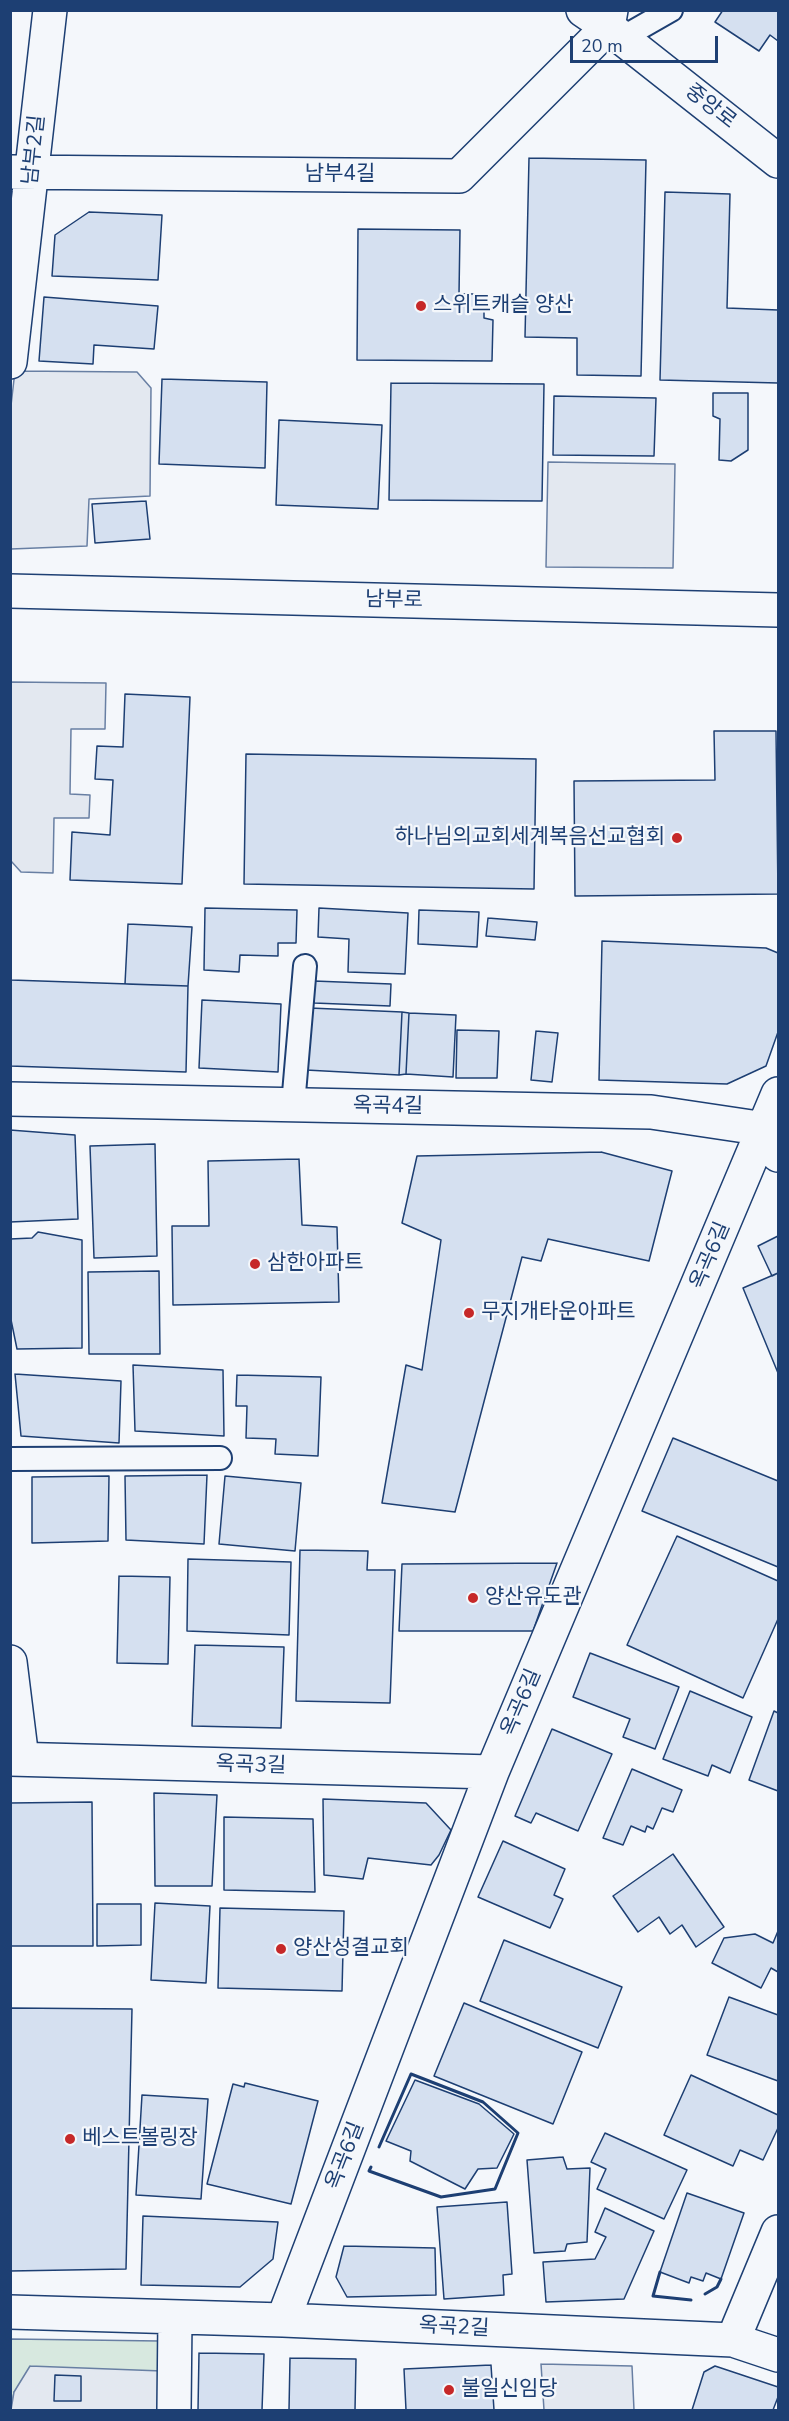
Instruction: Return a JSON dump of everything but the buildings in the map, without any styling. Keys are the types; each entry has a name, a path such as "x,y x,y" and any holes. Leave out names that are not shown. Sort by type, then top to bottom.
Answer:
{"street":[{"name":"남부2길","path":"10,362 21,172 50,10"},
{"name":"남부4길","path":"21,172 459,176 606,22"},
{"name":"중앙로","path":"606,22 778,161"},
{"name":"남부로","path":"10,591 778,610"},
{"name":"옥곡6길","path":"283,2320 492,1772 772,1142 778,1094"},
{"name":"옥곡4길","path":"10,1099 651,1112 772,1142"},
{"path":"10,1662 16,1759"},
{"name":"옥곡3길","path":"16,1759 492,1772"},
{"path":"733,2340 778,2232"},
{"name":"옥곡2길","path":"10,2312 283,2320 733,2340 778,2355"},
{"path":"174,2410 175,2318"}],"lane":[{"path":"606,22 671,10"},
{"path":"293,1105 304,966"},
{"path":"10,1459 220,1458"}],"shaded area":[{"path":"15,371 137,372 151,388 150,496 89,499 87,546 11,549 10,414"},
{"path":"548,462 675,464 673,568 546,567"},
{"path":"11,682 106,683 105,729 71,729 70,794 90,795 89,818 54,818 53,873 21,872 11,861"},
{"path":"11,2339 160,2341 162,2371 14,2392 11,2410"},
{"path":"541,2364 632,2366 634,2410 544,2410"},
{"path":"30,2366 162,2371 163,2410 11,2410 14,2392"}],"wall":[{"path":"371,2167 369,2171 441,2197 495,2189 518,2133 483,2102 411,2074 379,2147"},
{"path":"660,2272 653,2296 691,2300"},
{"path":"705,2294 717,2287 721,2279"}],"place":[{"name":"스위트캐슬 양산","path":"421,306"},
{"name":"하나님의교회세계복음선교협회","path":"677,838"},
{"name":"삼한아파트","path":"255,1264"},
{"name":"무지개타운아파트","path":"469,1313"},
{"name":"양산유도관","path":"473,1598"},
{"name":"양산성결교회","path":"281,1949"},
{"name":"베스트볼링장","path":"70,2139"},
{"name":"불일신임당","path":"449,2390"}]}
